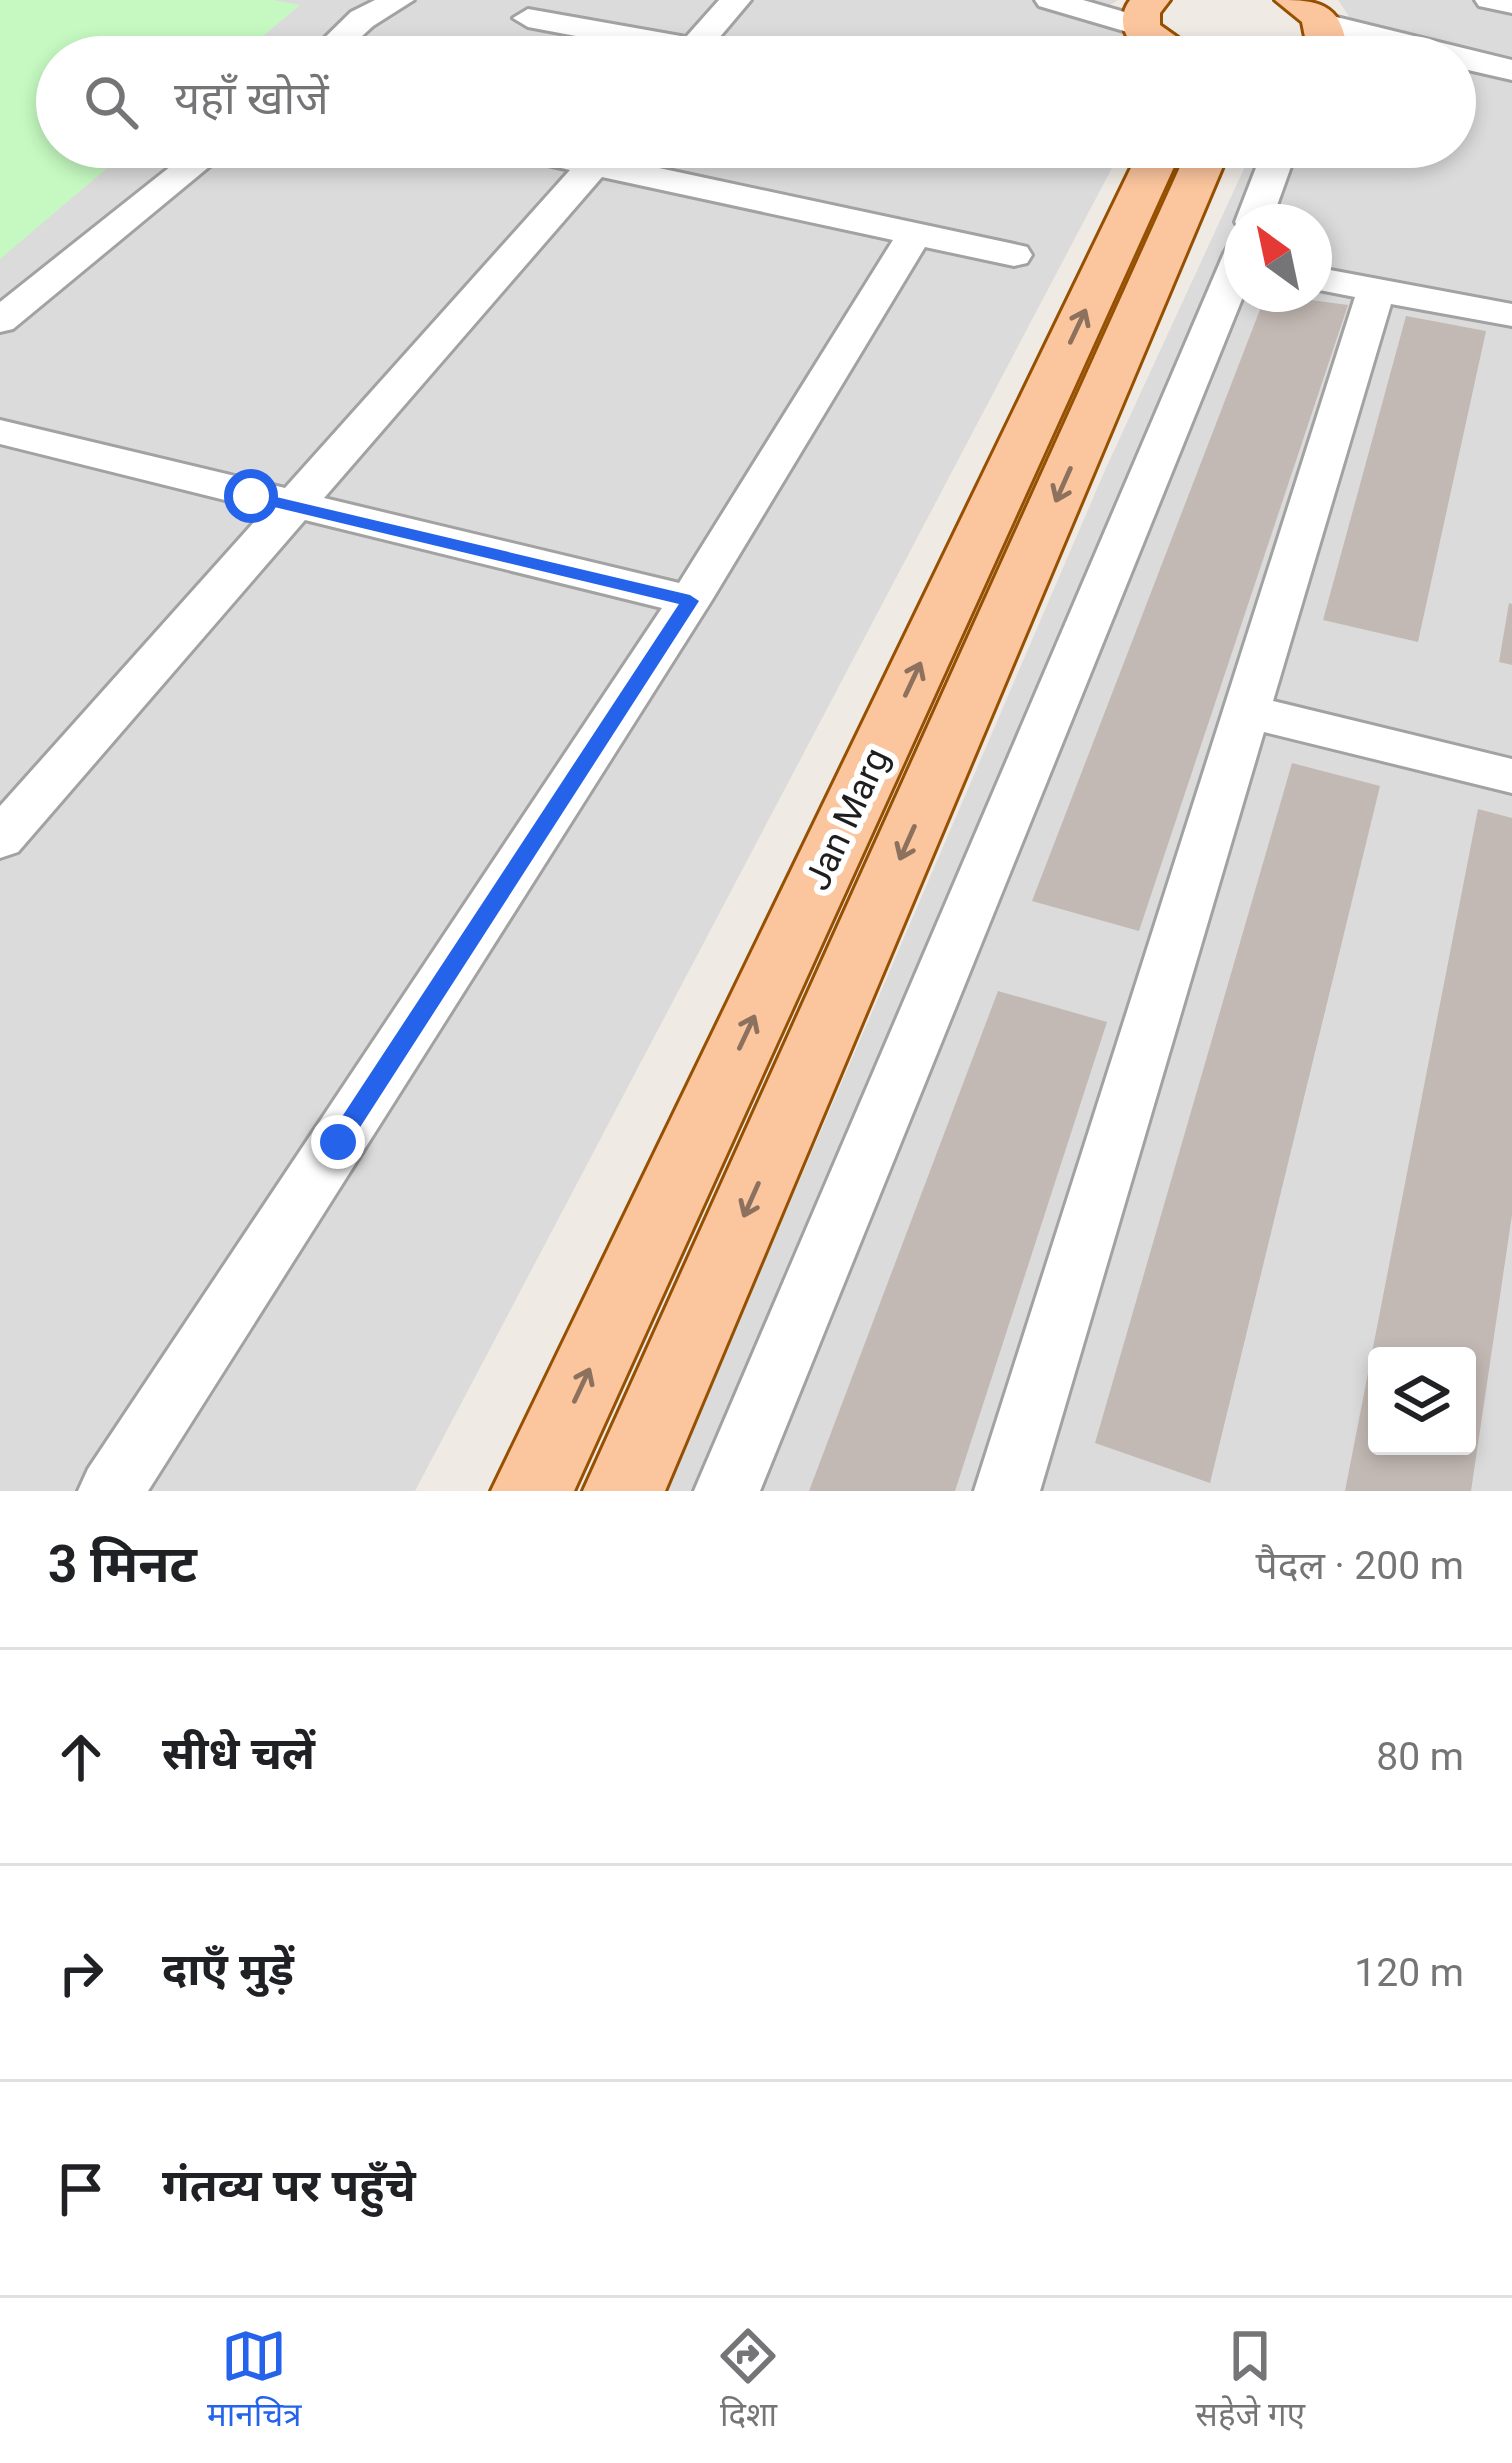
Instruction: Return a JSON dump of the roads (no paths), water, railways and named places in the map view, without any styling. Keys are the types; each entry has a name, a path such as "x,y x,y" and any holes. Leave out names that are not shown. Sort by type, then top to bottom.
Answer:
{"main road":[{"name":"Jan Marg","path":"532,1491 1152,168"},
{"name":"Jan Marg","path":"625,1491 1201,168"}],"street":[{"path":"704,36 736,0"},
{"path":"1050,0 1146,14"},
{"path":"1490,0 1512,4"},
{"path":"344,36 378,5"},
{"path":"528,18 614,36"},
{"path":"0,321 190,168"},
{"path":"0,839 591,168"},
{"path":"653,168 1014,255"},
{"path":"1260,204 1274,168"},
{"path":"111,1491 690,601 914,234"},
{"path":"1332,281 1512,315"},
{"path":"1007,1491 1376,290"},
{"path":"728,1491 1224,296"},
{"path":"0,432 690,601"},
{"path":"1247,711 1512,776"}]}
